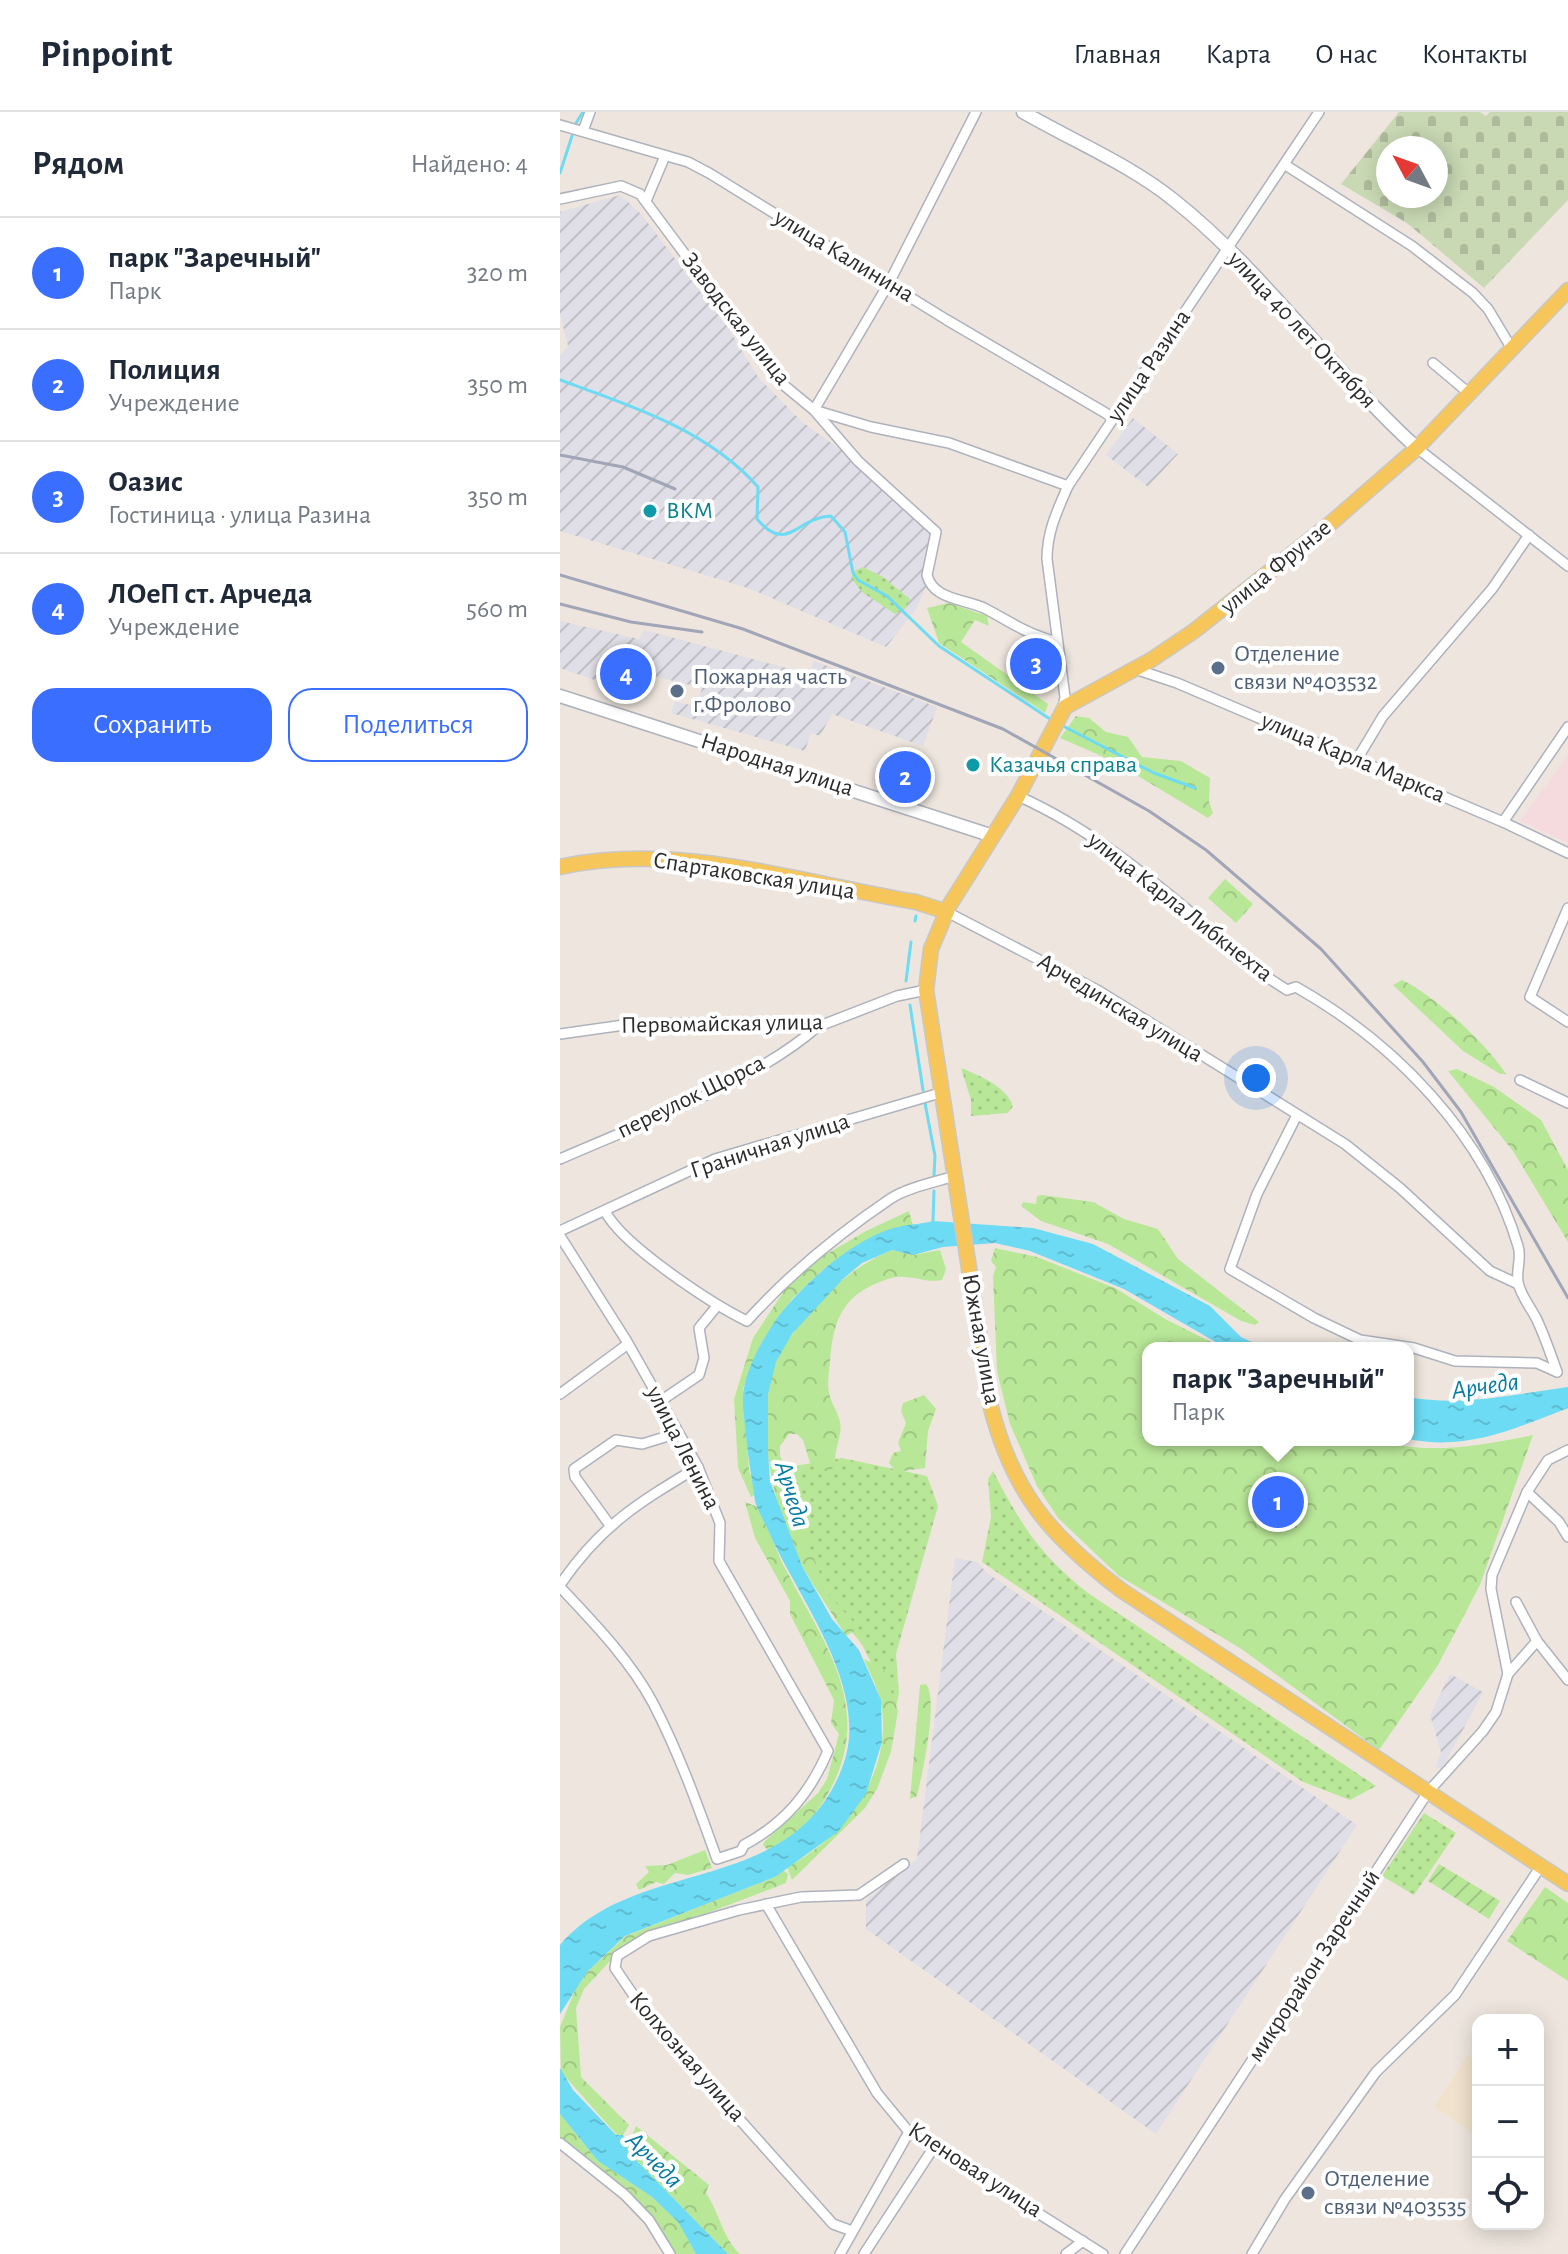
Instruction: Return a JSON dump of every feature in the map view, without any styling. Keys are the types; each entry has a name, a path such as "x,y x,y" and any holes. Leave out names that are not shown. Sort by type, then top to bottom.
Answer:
{"main road":[{"name":"улица Фрунзе","path":"1062,712 1079,698 1135,669 1194,631 1261,581 1417,448 1568,290"},
{"name":"Южная улица","path":"1062,712 1018,796 947,912 931,949 926,990 940,1093 998,1434 1023,1491 1057,1537 1121,1590 1428,1792"},
{"name":"Спартаковская улица","path":"560,867 639,859 703,863 916,902 947,912"},
{"path":"1428,1792 1568,1884"}],"street":[{"path":"583,131 590,112"},
{"path":"976,112 889,283 814,410 858,461 936,532 927,575 935,589 948,597 982,607 1024,634 1057,642"},
{"name":"улица 40 лет Октября","path":"1023,112 1154,185 1228,249 1372,407 1417,448 1568,566"},
{"name":"улица Разина","path":"1062,712 1065,697 1047,543 1068,486 1287,166 1319,112"},
{"name":"улица Калинина","path":"560,125 665,156 709,173 1114,418"},
{"path":"560,199 621,186 631,188 646,201 665,156"},
{"path":"1287,166 1412,246 1473,293 1495,319 1512,349"},
{"name":"Заводская улица","path":"646,201 780,382 814,410 871,427 949,443 1068,486"},
{"path":"1433,363 1470,394"},
{"path":"1356,761 1383,716 1492,589 1529,535"},
{"name":"улица Карла Маркса","path":"1135,669 1185,686 1503,822 1568,853"},
{"name":"Народная улица","path":"560,696 993,836"},
{"path":"1503,822 1568,727"},
{"name":"улица Карла Либкнехта","path":"1018,796 1061,815 1120,856 1270,979 1287,990 1296,987 1329,1006 1423,1084 1442,1104 1503,1208 1519,1249 1518,1284 1539,1323 1557,1372 1537,1363 1455,1361 1414,1348"},
{"path":"1568,908 1530,997 1568,1022"},
{"name":"Арчединская улица","path":"947,912 1099,991 1345,1144 1400,1188 1490,1271 1518,1284"},
{"name":"Первомайская улица","path":"560,1034 624,1025 676,1023 817,1027 897,996 926,990"},
{"name":"переулок Щорса","path":"560,1159 733,1079 798,1044 817,1027"},
{"path":"1520,1080 1568,1103"},
{"name":"Граничная улица","path":"560,1234 715,1159 940,1093"},
{"name":"улица Карла Либкнехта","path":"1297,1115 1257,1194 1230,1269 1314,1318 1360,1340 1374,1342"},
{"path":"605,1211 622,1235 717,1306 747,1321 776,1289 836,1236 892,1198 955,1176"},
{"name":"улица Ленина","path":"560,1234 662,1400 698,1467 720,1523 719,1561 828,1751 813,1786 786,1817 744,1845 741,1851 717,1859 684,1770 652,1701 603,1633 560,1586"},
{"path":"662,1400 699,1375 704,1358 699,1328 717,1306"},
{"path":"560,1394 628,1344"},
{"path":"609,1524 575,1477 574,1469 616,1440 642,1444 678,1433"},
{"path":"1508,1674 1491,1589 1492,1575 1527,1492 1548,1460 1568,1450"},
{"path":"560,1586 583,1551 609,1524 698,1467"},
{"path":"1527,1492 1559,1522 1568,1537"},
{"path":"1516,1602 1537,1641 1568,1680"},
{"path":"1428,1792 1496,1712 1508,1674 1537,1641"},
{"name":"микрорайон Заречный","path":"1125,2254 1428,1792"},
{"name":"Колхозная улица","path":"852,2231 833,2224 817,2207 649,2018 615,1968 617,1956 649,1936 801,1897 859,1895 904,1864"},
{"path":"1252,2254 1293,2187 1376,2072 1455,1995 1541,1866"},
{"name":"Кленовая улица","path":"766,1904 877,2093 909,2132 1103,2254"},
{"path":"840,2254 909,2132"},
{"path":"560,2143 625,2195 649,2220 670,2254"},
{"path":"864,2254 934,2147"},
{"path":"1066,2254 1083,2241"}],"shaded area":[{"path":"620,195 641,214 728,328 758,377 801,421 845,453 935,537 922,580 928,583 916,609 886,647 748,588 560,531 560,356 568,346 560,314 560,212"},
{"path":"1133,418 1178,454 1148,487 1106,455"},
{"path":"560,621 639,639 644,630 809,674 814,661 937,707 923,746 832,714 820,736 811,733 805,751 671,713 675,701 697,707 702,688 633,671 626,691 560,668"},
{"path":"1568,755 1568,843 1520,821"},
{"path":"955,1558 977,1562 987,1573 1357,1825 1156,2134 866,1929 866,1900 917,1859"},
{"path":"1450,1674 1483,1692 1442,1769 1436,1767 1441,1752 1430,1715"},
{"path":"1468,2055 1472,2058 1472,2132 1434,2107"}],"green space":[{"path":"1399,112 1480,112 1486,116 1490,112 1568,112 1568,200 1484,288 1407,223 1382,208 1448,208 1448,136 1380,136"},
{"path":"1376,141 1376,205 1341,184"},
{"path":"863,567 883,577 910,599 906,608 895,614 862,592 851,578 854,571"},
{"path":"949,603 987,616 989,626 975,620 961,642 1048,704 1045,713 939,643 927,608"},
{"path":"1076,716 1089,718 1106,732 1128,737 1142,757 1181,761 1210,778 1209,802 1213,813 1208,818 1113,761 1060,738"},
{"path":"1225,879 1253,904 1236,923 1208,898"},
{"path":"1402,980 1459,1021 1506,1074 1500,1074 1463,1051 1393,985"},
{"path":"961,1068 992,1082 1005,1093 1013,1106 1008,1113 971,1116 971,1100"},
{"path":"1457,1069 1494,1087 1541,1120 1568,1170 1568,1242 1513,1151 1448,1071"},
{"path":"1037,1196 1093,1202 1124,1219 1158,1229 1178,1259 1259,1322 1255,1325 1241,1321 1108,1244 1041,1221 1021,1206 1023,1202 1036,1204"},
{"path":"909,1211 913,1226 902,1226 826,1267 792,1299 761,1344 743,1389 749,1470 756,1494 751,1497 738,1468 734,1399 753,1338 786,1288 813,1262 866,1231"},
{"path":"995,1248 1037,1257 1115,1288 1211,1342 1142,1342 1142,1446 1435,1448 1533,1435 1480,1585 1438,1665 1379,1750 1240,1648 1119,1576 1058,1518 1037,1486 1010,1424 997,1371 993,1276 996,1267 991,1261"},
{"path":"892,1250 913,1255 940,1250 946,1269 942,1280 888,1279 861,1292 844,1309 834,1332 829,1374 829,1393 841,1427 836,1464 829,1472 811,1466 803,1440 797,1434 789,1434 780,1446 780,1456 792,1480 791,1500 828,1594 859,1628 846,1636 804,1569 784,1523 766,1439 769,1385 783,1348 820,1302 858,1268"},
{"path":"924,1395 936,1409 928,1431 925,1468 896,1472 889,1463 893,1453 901,1451 898,1443 906,1423 901,1411 903,1403"},
{"path":"842,1458 927,1476 938,1506 896,1654 899,1693 892,1726 875,1670 861,1643 839,1617 788,1509 794,1466"},
{"path":"993,1471 1033,1538 1057,1566 1088,1593 1376,1786 1350,1800 1303,1782 982,1562 991,1517 988,1479"},
{"path":"745,1502 760,1508 782,1562 830,1653 846,1708 847,1736 841,1766 826,1797 802,1828 768,1850 763,1845 765,1841 818,1793 827,1779 839,1734 831,1723 834,1700 790,1614 790,1601 755,1538"},
{"path":"864,1659 883,1668 898,1711 891,1752 877,1789 865,1808 792,1880 787,1867 829,1838 847,1819 862,1798 881,1751 883,1725 880,1699"},
{"path":"926,1684 931,1706 928,1738 917,1796 910,1799 920,1685"},
{"path":"1424,1813 1456,1833 1414,1895 1382,1876"},
{"path":"705,1850 712,1868 688,1875 675,1873 664,1884 656,1882 639,1890 636,1884 649,1872 645,1866 667,1865"},
{"path":"1439,1864 1500,1901 1489,1919 1428,1881"},
{"path":"782,1869 788,1874 786,1883 626,1944 584,1989 576,2008 581,2077 629,2125 623,2135 617,2135 561,2072 560,2027 575,1990 587,1972 626,1936 775,1877"},
{"path":"1545,1887 1568,1903 1568,1981 1507,1941"},
{"path":"560,2114 598,2161 652,2197 678,2222 696,2254 675,2254 639,2202 560,2140"},
{"path":"636,2126 709,2185 706,2193 729,2240 740,2254 728,2254 629,2153 627,2147"}],"water":[{"path":"933,1221 1033,1228 1093,1244 1210,1306 1241,1337 1251,1342 1216,1342 1124,1289 1030,1251 995,1243 943,1247 913,1255 892,1250 862,1263 843,1279 792,1334 776,1362 768,1394 768,1453 770,1481 802,1566 832,1619 859,1650 881,1700 882,1742 866,1794 839,1831 775,1877 625,1936 587,1972 560,2014 560,1945 592,1917 629,1898 751,1857 788,1838 819,1809 842,1768 849,1739 848,1710 841,1680 816,1621 756,1505 743,1405 744,1388 762,1342 789,1304 817,1275 869,1238 903,1226"},
{"path":"1568,1387 1568,1408 1490,1436 1450,1442 1414,1440 1414,1398 1449,1401"},
{"path":"560,2068 573,2090 616,2135 623,2135 629,2153 728,2254 696,2254 678,2222 652,2197 598,2161 560,2114"}],"waterway":[{"path":"576,123 583,112"},
{"path":"560,173 572,136"},
{"path":"560,380 640,410 716,450 758,487 757,519 777,534 785,534 819,518 831,516 845,532 853,573 858,580 887,596 939,646 1050,719"},
{"path":"1065,727 1154,773 1195,788"},
{"path":"915,921 916,916"},
{"path":"906,981 911,942"},
{"path":"910,1005 923,1090"},
{"path":"925,1103 935,1156 934,1175"},
{"path":"933,1221 934,1191"}],"railway":[{"path":"560,455 623,467 675,489"},
{"path":"560,575 743,629 1003,729 1149,811 1206,850 1321,949 1423,1062 1461,1112 1568,1298"},
{"path":"560,604 631,622 702,632"}],"place":[{"name":"ВКМ","path":"650,511"},
{"name":"Оазис","path":"1036,664"},
{"name":"Отделение связи №403532","path":"1218,668"},
{"name":"ЛОеП ст. Арчеда","path":"626,674"},
{"name":"Пожарная часть г.Фролово","path":"677,691"},
{"name":"Казачья справа","path":"973,765"},
{"name":"Полиция","path":"905,777"},
{"name":"парк \"Заречный\"","path":"1278,1502"},
{"name":"Отделение связи №403535","path":"1308,2193"}],"water label":[{"name":"Арчеда","path":"1485,1386"},
{"name":"Арчеда","path":"792,1494"},
{"name":"Арчеда","path":"654,2160"}]}
